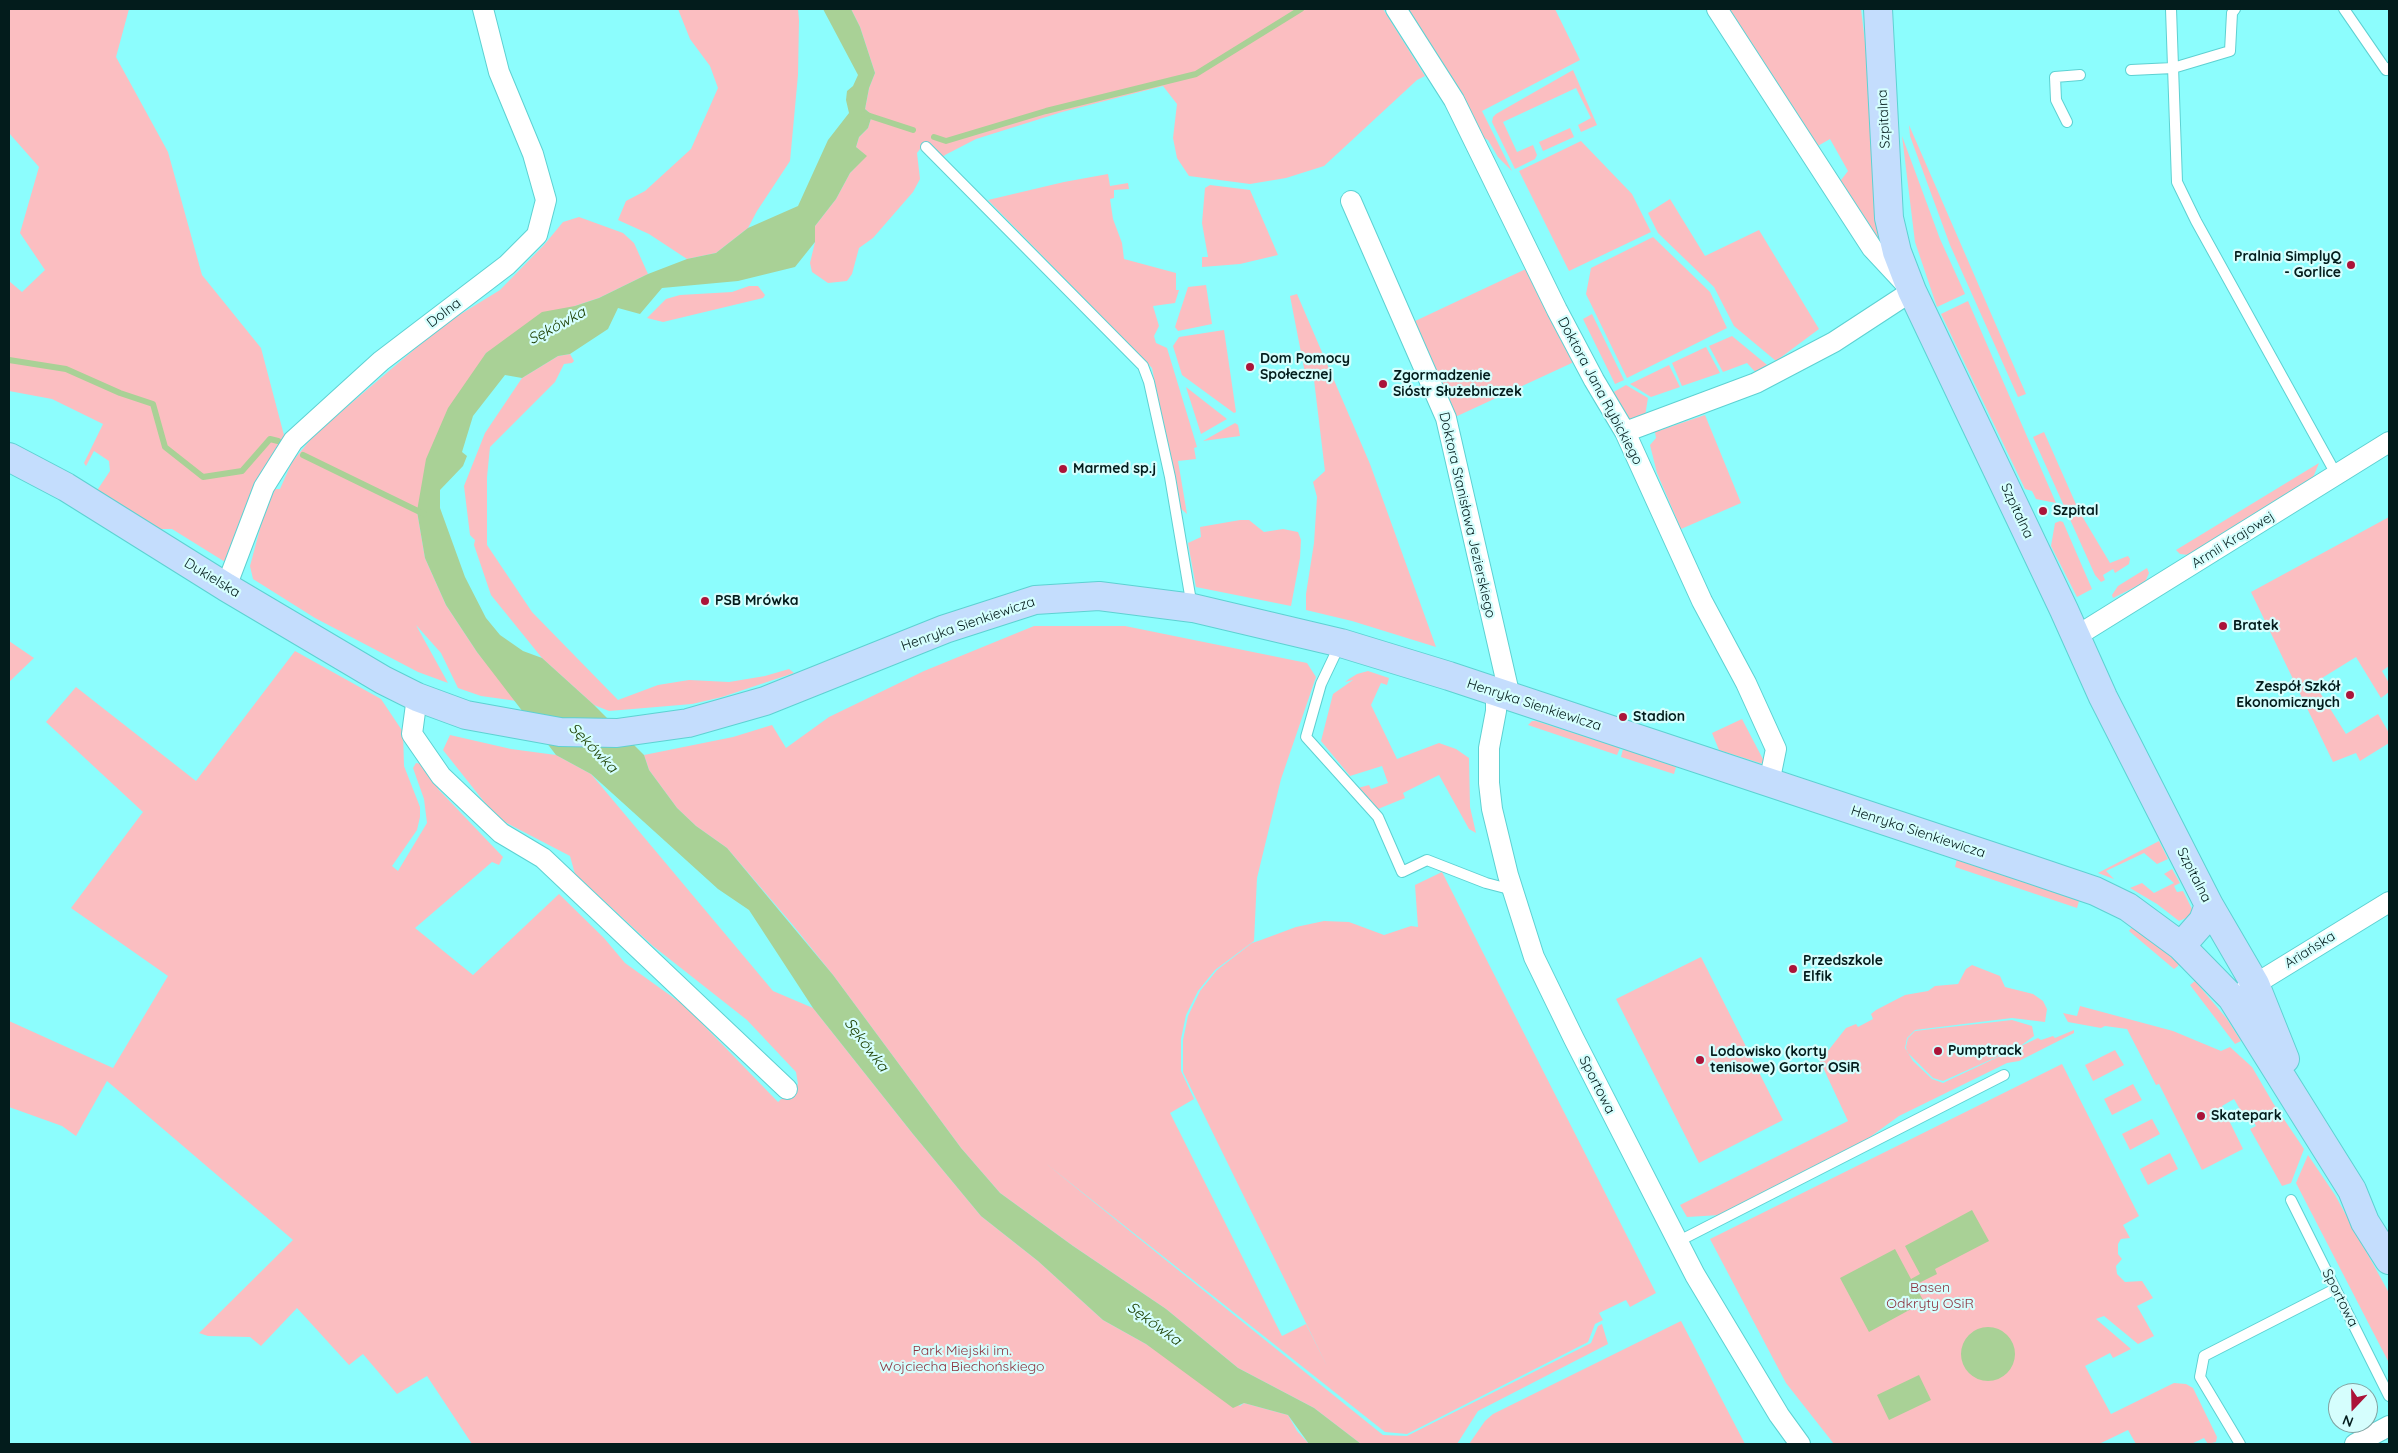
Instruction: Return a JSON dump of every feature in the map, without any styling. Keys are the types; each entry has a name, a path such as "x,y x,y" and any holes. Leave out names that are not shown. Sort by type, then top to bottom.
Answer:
{"main road":[{"name":"Szpitalna","path":"1878,9 1889,218 1897,252 1912,291 2103,697 2209,904 2255,984"},
{"name":"Dukielska","path":"9,457 66,488 226,587 383,680 417,697 466,715"},
{"name":"Henryka Sienkiewicza","path":"466,715 560,732 617,733 688,723 765,701 945,629 1035,600 1099,596 1192,608 1340,643 1503,694 1770,783 2094,892 2128,907 2181,946 2232,998 2352,1190 2365,1222 2389,1260"},
{"path":"2181,946 2203,920 2209,904"},
{"name":"Henryka Sienkiewicza","path":"2255,984 2283,1052 2294,1095"},
{"name":"Henryka Sienkiewicza","path":"2352,1190 2374,1214 2389,1237"}],"street":[{"name":"Dolna","path":"226,587 264,487 293,441 381,360 508,265 537,235 546,200 533,154 499,72 482,9"},
{"name":"Doktora Jana Rybickiego","path":"1396,9 1454,100 1561,317 1594,380 1625,432 1698,592 1746,683 1776,748 1770,783"},
{"path":"1625,432 1756,384 1834,342 1912,291 1872,248 1717,9"},
{"name":"Doktora Stanisława Jezierskiego","path":"1352,201 1446,418 1503,694"},
{"name":"Armii Krajowej","path":"2075,636 2389,442"},
{"name":"Sportowa","path":"1503,694 1496,711 1489,748 1489,783 1496,830 1513,890 1538,965 1677,1242 1774,1407 1800,1444"},
{"path":"417,697 412,734 441,776 501,833 543,858 786,1089"},
{"name":"Ariańska","path":"2232,998 2389,902"},
{"path":"2355,1444 2389,1426"}],"lane":[{"path":"2171,9 2177,182 2196,221 2336,474"},
{"path":"2131,70 2172,68 2230,51 2232,13 2235,9"},
{"path":"2344,9 2386,70 2389,68"},
{"path":"2066,122 2056,100 2055,77 2080,75"},
{"path":"926,146 1143,366 1149,382 1170,477 1192,608"},
{"path":"1340,643 1321,684 1306,736 1378,817 1402,872 1427,860 1486,883 1513,890"},
{"path":"1677,1242 2004,1075"},
{"name":"Sportowa","path":"2291,1200 2389,1396"},
{"path":"2240,1444 2200,1377 2204,1356 2335,1289"}],"green space":[{"path":"9,9 129,9 116,57 168,152 202,275 261,348 285,439 230,565 172,529 152,529 96,492 110,471 109,461 94,451 86,466 84,463 103,424 52,399 9,391 9,281 22,292 45,270 20,233 39,167 9,133"},
{"path":"678,9 798,9 799,20 798,75 790,161 748,228 716,253 687,259 649,234 618,220 626,201 645,191 691,149 718,88 710,66 690,39"},
{"path":"851,9 1383,9 1425,76 1417,80 1324,166 1286,178 1250,184 1189,176 1177,158 1173,138 1177,104 1163,86 1062,112 976,139 945,155 936,164 920,149 917,153 920,179 913,192 873,238 859,248 852,274 847,281 828,283 812,272 810,263 815,242 815,226 836,199 850,173 866,156 856,147 859,137 868,128 872,115 865,109 869,88 875,73 860,27"},
{"path":"1407,9 1555,9 1580,60 1482,111 1512,171 1498,157 1488,140 1477,134"},
{"path":"1721,9 1861,9 1891,259 1838,184 1848,171 1830,139 1816,147"},
{"path":"1573,70 1597,125 1581,132 1578,125 1591,118 1576,88 1503,122 1517,152 1533,145 1537,155 1535,159 1515,169 1492,122 1493,117"},
{"path":"1909,125 2026,394 2018,397 1950,245 1910,136"},
{"path":"1570,128 1574,137 1543,151 1539,142"},
{"path":"1902,136 1940,239 1965,294 1937,307 1915,242"},
{"path":"1581,141 1632,194 1651,232 1569,271 1519,171"},
{"path":"1108,174 1110,186 1128,183 1129,189 1114,190 1114,198 1110,199 1113,219 1122,243 1124,259 1176,273 1176,290 1179,290 1175,303 1153,306 1159,326 1154,336 1156,343 1167,348 1197,447 1194,448 1196,459 1178,461 1187,514 1180,508 1152,368 988,200"},
{"path":"1210,185 1250,190 1278,255 1240,264 1202,267 1202,257 1208,257 1202,223 1205,188"},
{"path":"1670,199 1705,256 1759,230 1819,329 1776,361 1734,326 1714,287 1658,233 1648,213"},
{"path":"579,217 623,233 634,243 648,274 599,298 575,306 486,353 417,511 425,558 446,605 477,652 517,701 481,696 458,688 441,653 416,625 448,683 418,672 315,618 253,579 250,566 265,510 275,489 280,489 292,462 315,434 443,325 500,290 544,245 563,222"},
{"path":"1653,237 1710,292 1727,328 1627,378 1586,294 1591,268"},
{"path":"1528,268 1574,362 1453,418 1413,322"},
{"path":"1206,285 1212,324 1178,331 1175,327 1188,287"},
{"path":"749,286 758,286 765,295 763,298 663,322 647,318 666,299 680,295 732,292"},
{"path":"1297,294 1370,464 1436,647 1352,621 1306,610 1306,594 1314,543 1317,497 1313,482 1325,471 1314,380 1305,373 1290,296"},
{"path":"1968,301 2056,503 2036,499 2032,491 2025,489 1941,314"},
{"path":"1592,314 1624,380 1615,384 1583,319"},
{"path":"1224,330 1236,412 1234,413 1182,375 1173,346 1179,337"},
{"path":"1732,336 1772,369 1759,376 1747,363 1723,372 1709,346"},
{"path":"1706,347 1720,373 1682,386 1672,363"},
{"path":"570,354 574,361 564,364 555,382 490,447 487,477 487,545 532,612 618,700 658,685 689,680 729,682 765,676 789,669 794,673 722,697 692,704 609,711 594,705 542,658 491,595 474,545 475,540 470,535 464,486 485,433 522,378 558,356"},
{"path":"1669,365 1680,387 1651,397 1630,384"},
{"path":"1626,385 1648,398 1645,416 1627,422 1612,393"},
{"path":"1186,387 1227,419 1201,434"},
{"path":"1705,415 1741,503 1681,529 1657,473 1650,445 1656,438 1655,432"},
{"path":"1235,423 1238,425 1240,436 1203,441"},
{"path":"2044,432 2079,511 2110,563 2128,556 2130,559 2129,564 2115,573 2113,569 2103,575 2105,580 2101,582 2095,575 2033,437"},
{"path":"2319,463 2312,480 2189,555 2180,554 2176,550"},
{"path":"2389,517 2389,666 2382,671 2389,683 2389,692 2381,698 2356,657 2314,683 2346,734 2378,714 2389,733 2389,743 2360,761 2356,753 2333,762 2251,592"},
{"path":"1249,520 1264,532 1283,529 1298,532 1301,540 1300,558 1291,606 1196,587 1188,543 1201,537 1200,527"},
{"path":"2063,522 2092,589 2077,597 2051,546 2055,523"},
{"path":"2147,568 2149,573 2145,582 2113,598 2112,595 2118,586"},
{"path":"1034,626 1125,626 1307,663 1316,677 1281,779 1257,878 1254,941 1215,970 1198,991 1186,1015 1181,1039 1181,1071 1194,1099 1170,1113 1282,1336 1306,1324 1328,1368 1183,1072 1183,1040 1188,1016 1200,991 1217,970 1252,943 1296,927 1324,921 1349,922 1384,935 1411,926 1418,927 1415,885 1442,872 1656,1293 1630,1307 1626,1300 1599,1313 1603,1320 1595,1324 1588,1342 1407,1434 1385,1432 1044,1162 1383,1435 1407,1436 1591,1343 1598,1326 1602,1324 1608,1344 1478,1411 1457,1444 1361,1444 1314,1408 1238,1368 1166,1309 1073,1246 1000,1193 961,1148 833,975 792,924 727,848 696,826 677,808 649,770 644,755 733,737 772,725 786,748 829,717 924,671"},
{"path":"9,641 34,658 9,682"},
{"name":"Park Miejski im. Wojciecha Biechońskiego","path":"295,651 381,699 403,732 404,766 420,807 420,817 417,830 392,866 398,871 427,823 424,799 413,768 416,763 422,764 439,790 503,857 499,865 492,862 415,928 473,975 559,894 604,938 625,963 685,1006 778,1102 798,1084 796,1072 747,1020 653,946 575,874 570,856 497,818 443,750 450,735 511,749 556,755 591,774 773,991 813,1008 981,1216 1038,1261 1103,1320 1146,1344 1240,1406 1244,1403 1288,1415 1297,1431 1309,1444 472,1444 427,1376 397,1394 363,1354 349,1365 297,1308 261,1346 250,1337 208,1336 199,1333 293,1240 107,1081 76,1136 62,1126 9,1107 9,1021 113,1068 168,976 71,908 143,812 46,722 76,687 196,781"},
{"path":"1368,671 1389,678 1387,685 1381,683 1371,705 1397,759 1439,743 1456,749 1469,758 1470,807 1476,833 1469,829 1439,775 1403,793 1405,798 1378,809 1358,788 1369,785 1371,789 1388,783 1382,766 1350,776 1321,741 1333,694 1353,680 1345,682 1349,679 1357,674"},
{"path":"1742,719 1766,765 1719,750 1712,733"},
{"path":"1532,721 1620,748 1617,755 1528,725"},
{"path":"1623,749 1676,767 1674,774 1621,757"},
{"path":"2159,841 2168,859 2157,864 2144,853 2106,871 2114,879 2098,873"},
{"path":"1957,859 2079,901 2077,908 1955,867"},
{"path":"2172,869 2180,883 2174,886 2177,892 2183,891 2193,911 2186,918 2179,921 2157,904 2130,888 2142,883 2154,893 2174,883 2164,874"},
{"path":"2132,927 2149,938 2179,964 2178,966 2174,969 2129,931"},
{"name":"Lodowisko (korty tenisowe) Gortor OSiR","path":"1701,957 1783,1120 1699,1163 1616,999"},
{"path":"1972,965 2000,976 2005,987 2033,994 2043,1001 2047,1009 2045,1022 2012,1018 1915,1030 1907,1038 1905,1048 1913,1061 1932,1079 1943,1083 2038,1038 2041,1040 2053,1036 2055,1038 2074,1030 2074,1033 2019,1061 2007,1063 1899,1116 1848,1153 1720,1215 1687,1217 1680,1205 1848,1121 1820,1061 1846,1028 1856,1024 1858,1027 1873,1019 1871,1014 1876,1010 1905,995 1928,991 1935,986 1958,984 1966,969"},
{"path":"2195,981 2227,1019 2241,1041 2235,1044 2190,985"},
{"path":"2080,1006 2173,1031 2221,1051 2230,1047 2252,1067 2273,1103 2304,1149 2291,1183 2282,1186 2250,1129 2256,1126 2251,1117 2246,1120 2234,1099 2222,1106 2243,1149 2202,1170 2159,1084 2156,1085 2127,1029 2105,1026 2101,1028 2068,1022 2063,1013 2077,1016"},
{"name":"Pumptrack","path":"2012,1020 2032,1026 2034,1036 2019,1047 1943,1081 1933,1078 1907,1052 1908,1038 1915,1031"},
{"path":"2115,1050 2124,1065 2093,1081 2085,1065"},
{"name":"Basen Odkryty OSiR","path":"2062,1064 2139,1216 2123,1225 2130,1238 2121,1239 2118,1244 2118,1254 2122,1259 2116,1266 2117,1274 2125,1282 2142,1281 2153,1298 2137,1306 2154,1336 2138,1344 2104,1316 2096,1319 2131,1349 2113,1358 2110,1353 2085,1366 2111,1414 2174,1383 2186,1384 2193,1388 2217,1437 2216,1442 2208,1444 2204,1438 2191,1444 2136,1444 2128,1430 2099,1444 1834,1444 1786,1383 1710,1239"},
{"path":"2133,1084 2142,1100 2112,1115 2104,1099"},
{"path":"2152,1119 2160,1134 2130,1150 2122,1134"},
{"path":"2170,1153 2178,1169 2148,1185 2140,1169"},
{"path":"2308,1155 2335,1195 2389,1293 2389,1363 2296,1183"},
{"path":"1681,1321 1745,1444 1469,1444 1485,1421 1493,1414"}],"water":[{"name":"Sękówka","path":"823,9 851,9 860,27 875,73 869,88 865,109 872,115 868,128 859,137 856,147 867,156 850,173 836,199 815,226 815,242 795,267 738,281 662,288 640,314 618,308 608,329 570,354 558,356 522,378 505,375 473,416 462,452 467,456 463,466 440,490 440,508 465,577 486,618 500,635 523,651 542,658 594,705 644,755 649,770 677,808 696,826 727,848 833,975 961,1148 1000,1193 1073,1246 1166,1309 1238,1368 1314,1408 1361,1444 1309,1444 1288,1415 1244,1403 1233,1408 1146,1344 1103,1320 1038,1261 981,1216 813,1008 749,910 718,889 591,774 556,755 477,652 446,605 425,558 417,511 426,459 448,408 486,353 542,312 575,306 599,298 648,274 687,259 716,253 748,228 798,206 828,140 849,113 846,100 847,91 853,86 858,75"},
{"path":"1972,1210 1989,1241 1935,1269 1937,1274 1915,1285 1924,1302 1869,1332 1840,1278 1895,1249 1911,1279 1920,1274 1905,1246"},
{"path":"1983,1327 1993,1327 2003,1331 2011,1339 2015,1354 2011,1369 2003,1377 1993,1381 1983,1381 1973,1377 1965,1369 1961,1359 1961,1349 1965,1339 1973,1331"},
{"path":"1919,1375 1931,1400 1889,1420 1877,1395"}],"waterway":[{"path":"934,137 946,141 1046,111 1196,74 1301,9"},
{"path":"864,114 913,130"},
{"path":"9,360 66,369 120,393 153,404 165,447 203,477 242,471 270,439 278,441"},
{"path":"303,455 424,514"}],"place":[{"name":"Pralnia SimplyQ - Gorlice","path":"2351,265"},
{"name":"Dom Pomocy Społecznej","path":"1250,367"},
{"name":"Zgormadzenie Sióstr Służebniczek","path":"1383,384"},
{"name":"Marmed sp.j","path":"1063,469"},
{"name":"Szpital","path":"2043,511"},
{"name":"PSB Mrówka","path":"705,601"},
{"name":"Bratek","path":"2223,626"},
{"name":"Zespół Szkół Ekonomicznych","path":"2350,695"},
{"name":"Stadion","path":"1623,717"},
{"name":"Przedszkole Elfik","path":"1793,969"},
{"name":"Pumptrack","path":"1938,1051"},
{"name":"Lodowisko (korty tenisowe) Gortor OSiR","path":"1700,1060"},
{"name":"Skatepark","path":"2201,1116"}]}
